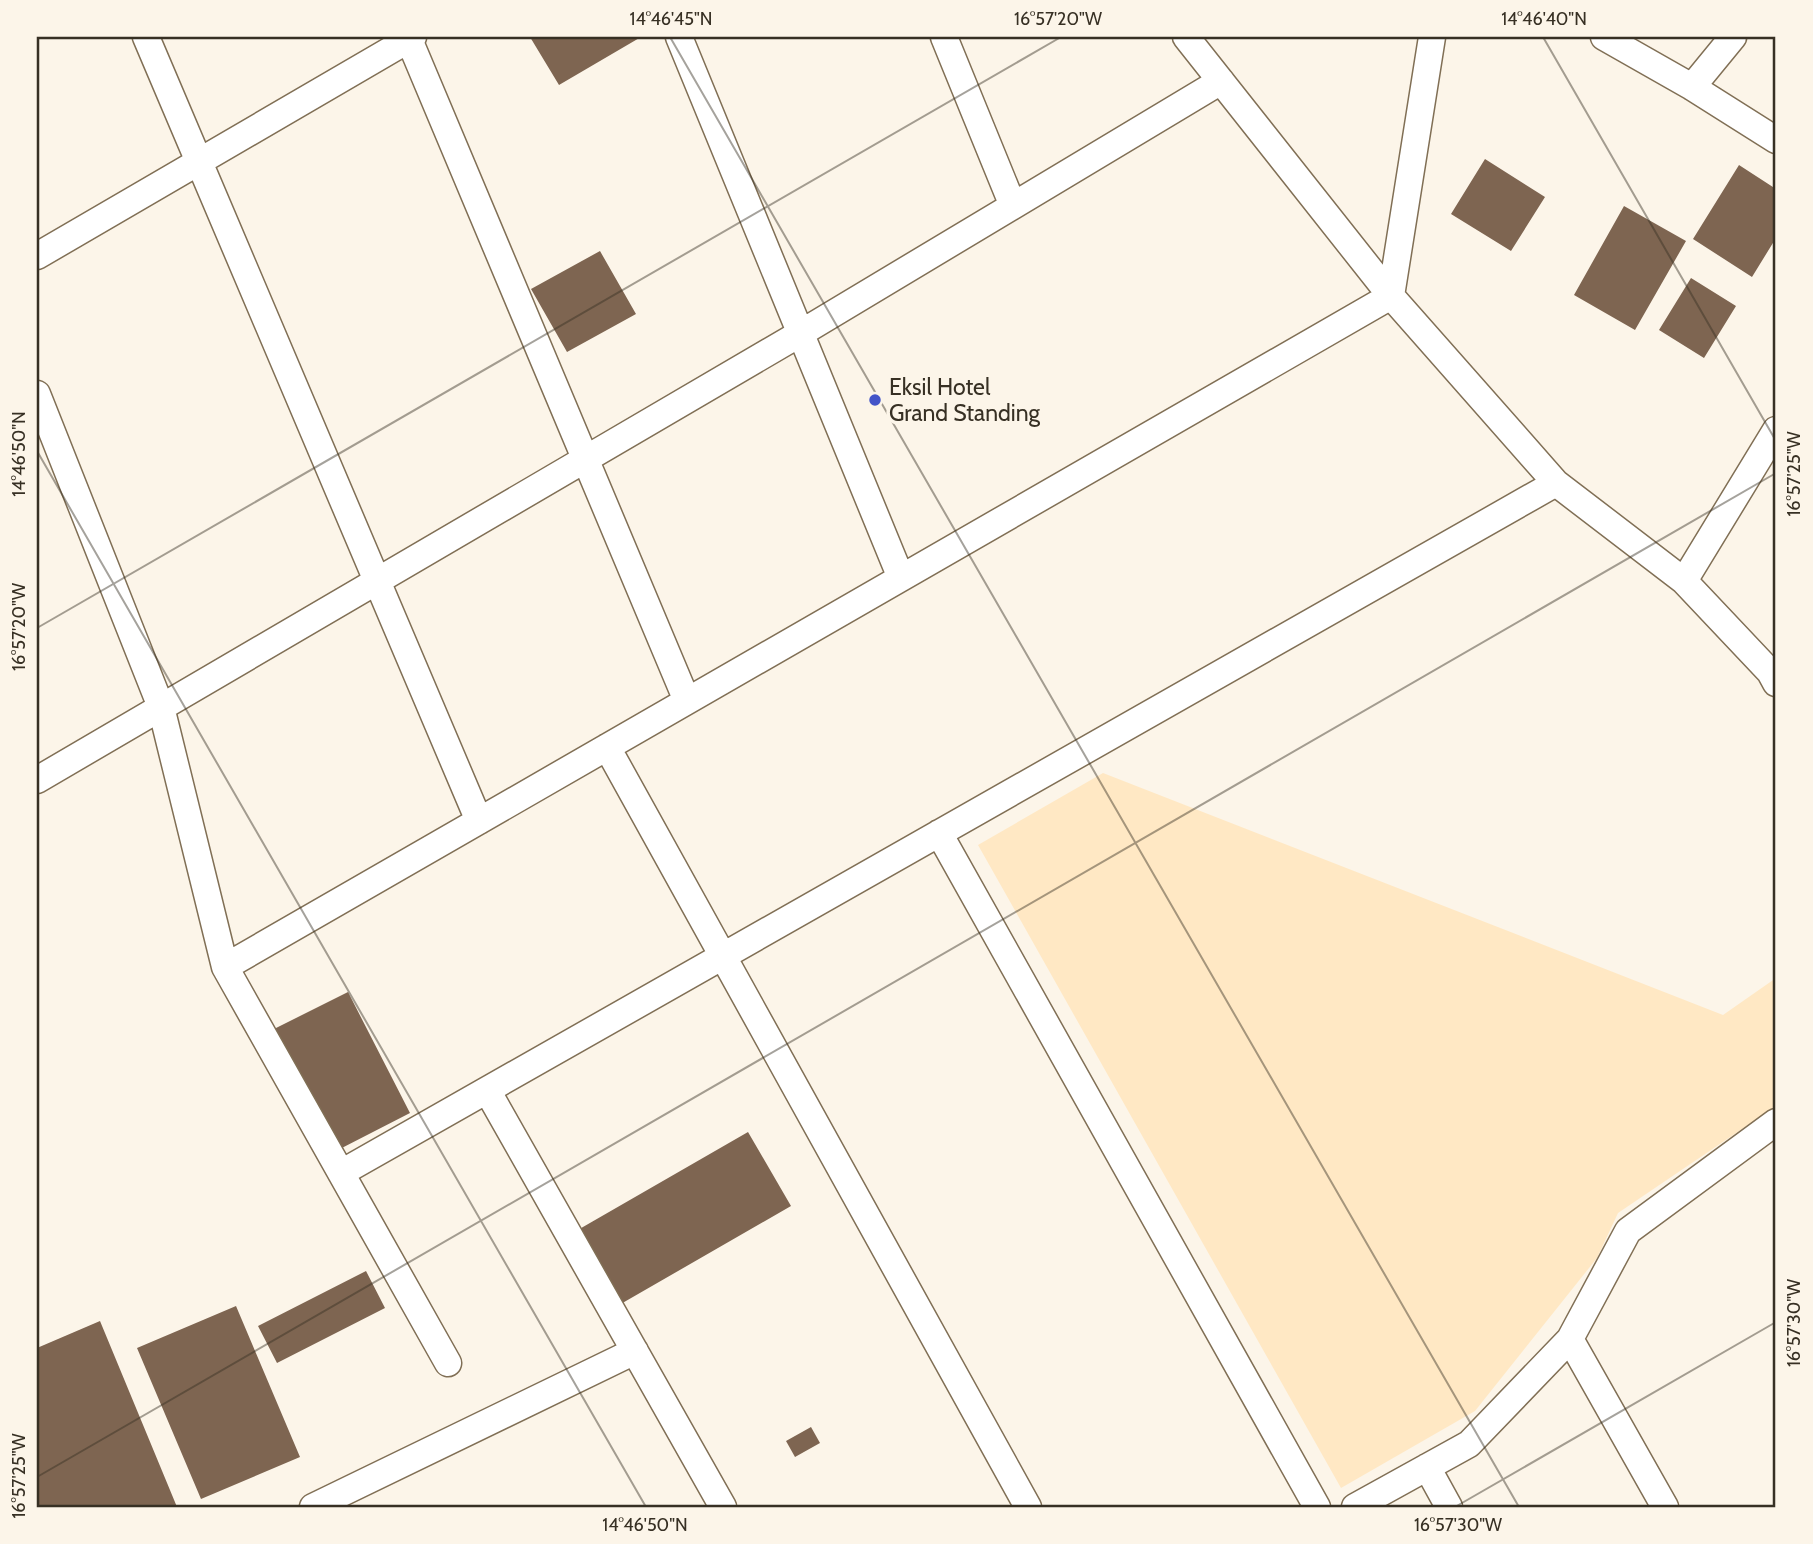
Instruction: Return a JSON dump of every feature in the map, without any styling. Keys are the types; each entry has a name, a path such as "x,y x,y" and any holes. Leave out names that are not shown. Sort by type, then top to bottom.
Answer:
{"street":[{"path":"146,37 479,821"},
{"path":"679,37 901,578"},
{"path":"944,37 1013,206"},
{"path":"1186,37 1391,296 1556,483 1684,581 1770,672 1776,683"},
{"path":"1391,296 1432,37"},
{"path":"1604,37 1692,87 1776,140"},
{"path":"1692,87 1733,37"},
{"path":"37,256 410,38 687,701"},
{"path":"37,780 801,332 1221,81"},
{"path":"225,967 1391,296"},
{"path":"37,394 161,707 225,967 447,1363"},
{"path":"1684,581 1775,436"},
{"path":"341,1173 1556,483"},
{"path":"607,747 1028,1507"},
{"path":"939,833 1317,1507"},
{"path":"487,1090 723,1507"},
{"path":"1355,1507 1469,1444 1570,1339 1628,1231 1776,1122"},
{"path":"1570,1339 1665,1507"},
{"path":"313,1507 635,1352"},
{"path":"1427,1467 1449,1507"}],"shaded area":[{"path":"1103,773 1723,1015 1776,978 1776,1106 1618,1213 1597,1258 1475,1411 1341,1488 978,845"}],"building":[{"path":"530,37 641,37 559,85"},
{"path":"1485,159 1545,197 1511,251 1451,214"},
{"path":"1739,165 1776,189 1776,238 1752,277 1693,239"},
{"path":"1624,206 1686,241 1635,330 1574,295"},
{"path":"600,251 636,314 567,352 531,289"},
{"path":"1691,278 1736,306 1704,358 1659,330"},
{"path":"348,992 410,1113 334,1152 272,1030"},
{"path":"748,1132 791,1206 619,1305 576,1231"},
{"path":"366,1271 385,1308 277,1363 258,1326"},
{"path":"236,1306 300,1457 201,1499 137,1348"},
{"path":"100,1321 177,1507 37,1507 37,1348"},
{"path":"811,1427 820,1443 795,1457 786,1441"}],"place":[{"name":"Eksil Hotel Grand Standing","path":"875,400"}]}
